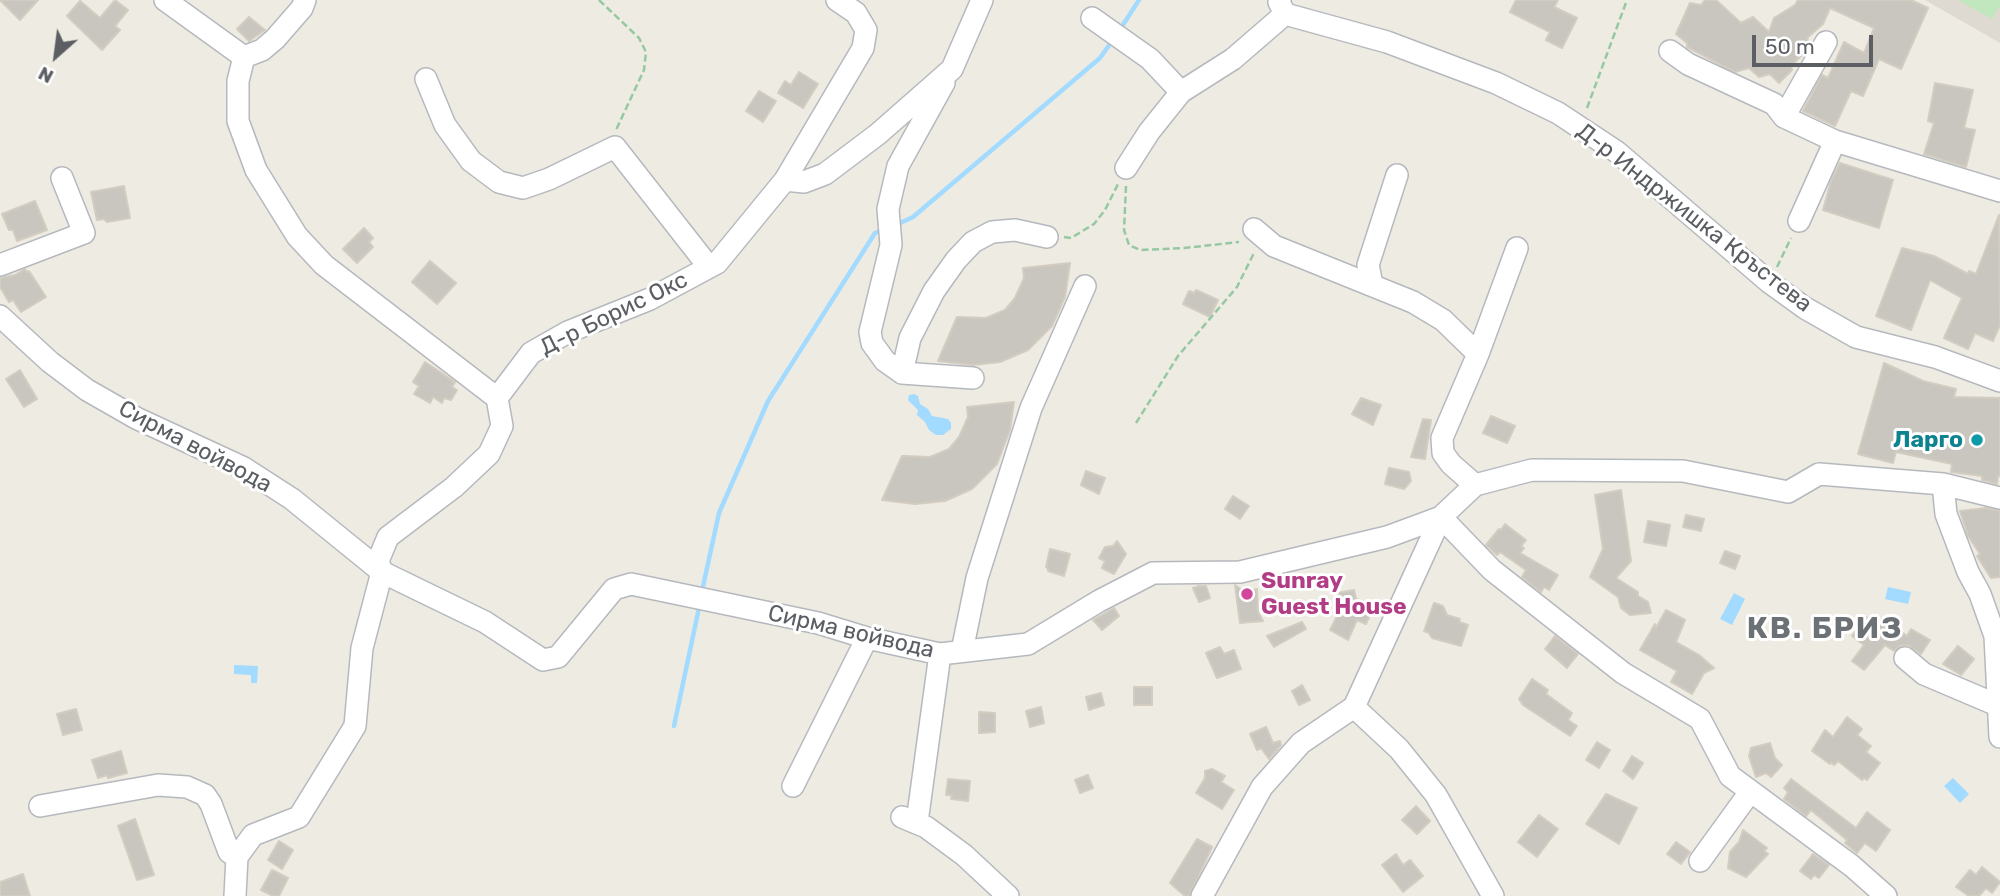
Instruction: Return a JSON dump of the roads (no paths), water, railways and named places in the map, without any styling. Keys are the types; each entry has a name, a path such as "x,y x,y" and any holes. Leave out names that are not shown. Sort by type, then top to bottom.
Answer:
{"street":[{"path":"164,0 244,57"},
{"path":"244,57 262,50 275,39 302,8 305,0"},
{"name":"Д-р Борис Окс","path":"497,398 531,353 568,332 650,299 717,263 785,180 863,48 866,30 856,13 837,0"},
{"path":"973,378 902,373 885,361 872,343 870,332 891,245 888,209 898,166 952,69 982,0"},
{"path":"1126,168 1149,132 1181,92 1233,59 1282,7"},
{"name":"Д-р Индржишка Кръстева","path":"1282,7 1496,83 1558,113 1617,152 1769,282 1805,308 1856,337 1935,356 2000,381"},
{"path":"1092,18 1150,59 1181,92"},
{"path":"1784,117 1826,42"},
{"path":"1670,51 1688,64 1774,104 1784,117 1835,141 2000,191"},
{"path":"234,896 237,857 253,835 299,817 355,726 362,648 382,572 378,561 388,537 454,486 489,454 502,426 497,398 324,265 297,236 256,170 238,121 238,81 244,57"},
{"path":"785,180 804,182 825,174 878,134 952,69"},
{"path":"426,79 445,125 471,161 499,182 523,188 549,179 615,147 709,267"},
{"path":"1799,221 1835,141"},
{"path":"1372,284 1368,265 1397,175"},
{"path":"0,265 84,233 62,178"},
{"path":"902,373 910,338 934,291 973,242 992,232 1015,230 1047,237"},
{"path":"1250,235 1413,302 1443,320 1478,354"},
{"path":"1475,485 1451,464 1443,453 1442,438 1478,354 1517,248"},
{"path":"962,651 977,578 1031,408 1084,286"},
{"name":"Сирма войвода","path":"0,316 50,362 87,390 136,418 244,468 292,499 382,572 485,622 535,655 558,657 614,589 631,584 818,623 867,638 940,654 1028,644 1099,601 1153,573 1240,572 1387,537 1441,517 1475,485 1532,470 1683,471 1788,492 1819,474 1943,484 2000,498"},
{"path":"1943,484 1946,514 1995,636 2000,737"},
{"path":"1202,896 1262,787 1301,743 1354,707 1441,517 1492,570 1612,664 1700,719 1730,776 1852,866 1886,896"},
{"path":"793,786 867,638"},
{"path":"940,654 910,819 964,855 1007,896"},
{"path":"1905,658 1924,674 1997,705"},
{"path":"1354,707 1399,749 1436,795 1493,896"},
{"path":"40,806 158,785 187,787 205,795 229,852 237,857"},
{"path":"1700,862 1750,792"}],"water":[{"path":"914,394 932,416 948,419 951,429 943,435 936,435 929,430 917,415 918,410 908,400 909,395"},
{"path":"1888,587 1911,592 1908,604 1885,599"},
{"path":"1734,593 1745,599 1732,625 1720,619"},
{"path":"234,665 258,666 257,683 251,683 251,675 234,674"},
{"path":"1953,778 1969,794 1960,803 1944,786"}],"waterway":[{"path":"1119,31 1139,0"},
{"path":"896,225 913,217 1100,58 1112,41"},
{"path":"702,591 719,513 768,401 875,233 884,229"},
{"path":"674,726 700,603"}],"place":[{"name":"Ларго","path":"1977,440"},
{"name":"Sunray Guest House","path":"1247,594"}],"district":[{"name":"КВ. БРИЗ","path":"1825,629"}]}
